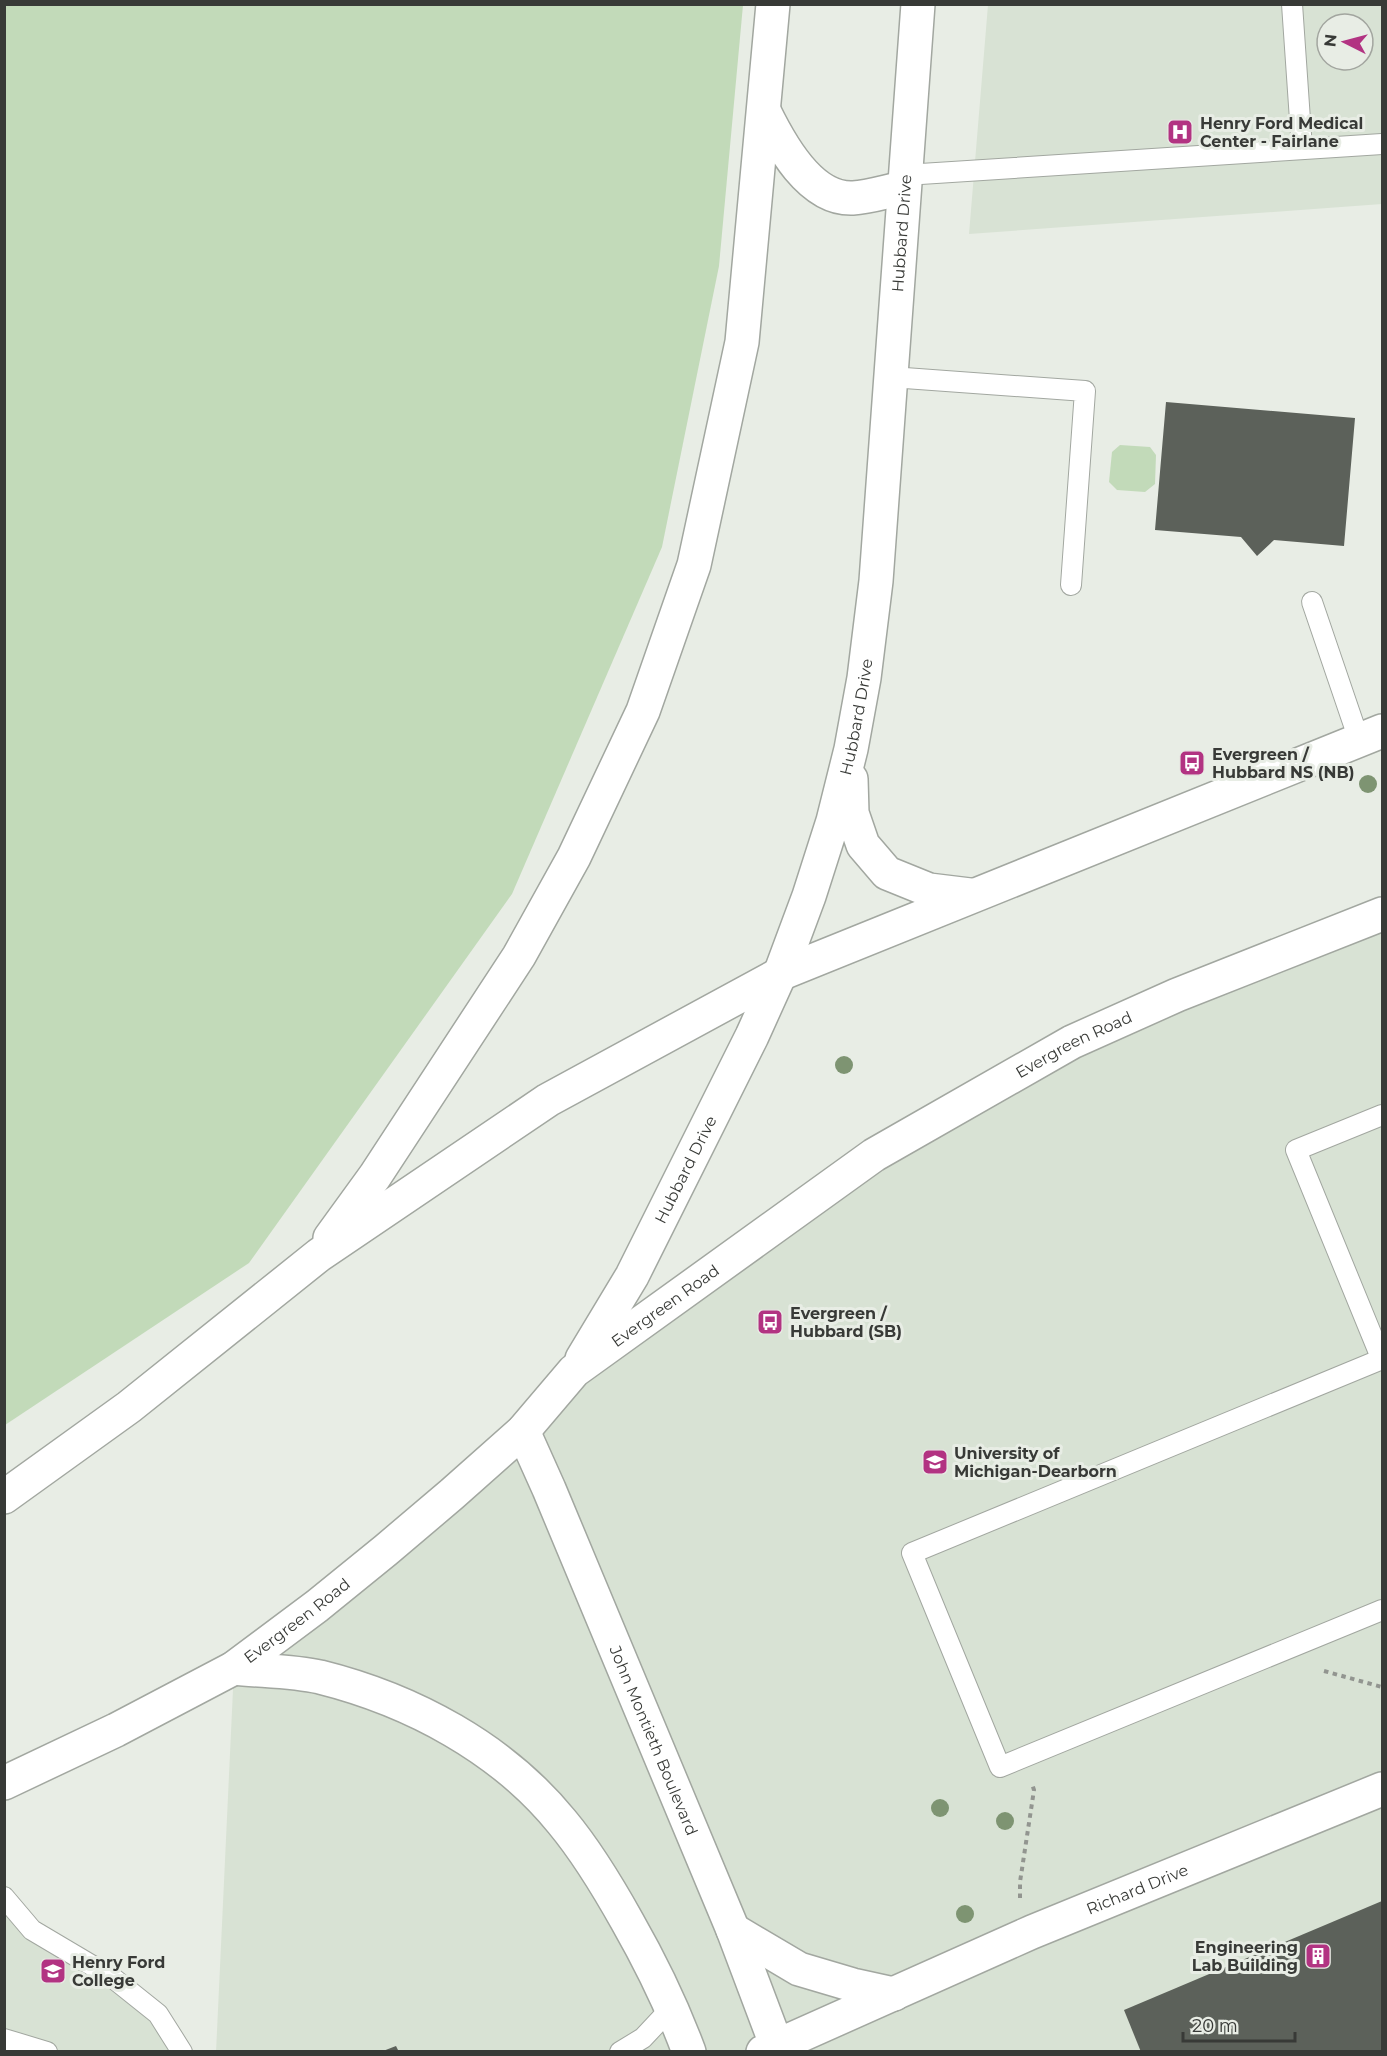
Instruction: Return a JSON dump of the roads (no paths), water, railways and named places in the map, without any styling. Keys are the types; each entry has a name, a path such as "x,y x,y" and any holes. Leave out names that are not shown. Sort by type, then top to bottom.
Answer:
{"street":[{"path":"319,1255 375,1176 519,956 574,857 643,711 694,565 742,342 773,4"},
{"name":"Hubbard Drive","path":"574,1371 632,1276 752,1036 780,974 813,885 833,821 851,749 864,678 876,581 918,4"},
{"path":"764,111 782,147 823,191 851,198 904,181"},
{"path":"4,1497 129,1407 319,1255 548,1100 780,974 1376,734"},
{"path":"851,749 852,813 863,845 886,873 929,890 975,895"},
{"name":"Evergreen Road","path":"4,1783 116,1730 234,1668 317,1606 386,1550 523,1431 574,1371 874,1155 1071,1042 1178,995 1383,914"},
{"name":"John Montieth Boulevard","path":"523,1431 733,1930 772,2049"},
{"path":"234,1668 319,1677 380,1696 417,1712 473,1742 509,1769 563,1822 612,1895 645,1952 672,2007 689,2052"},
{"name":"Richard Drive","path":"772,2049 1032,1932 1383,1789"},
{"path":"733,1930 799,1969 894,1994"}],"lane":[{"path":"1292,4 1302,149"},
{"path":"904,181 1383,144"},
{"path":"891,377 1085,391 1071,585"},
{"path":"1312,602 1376,734"},
{"path":"1383,1115 1296,1150 1382,1359 912,1553 1000,1767 1383,1610"},
{"path":"4,1897 32,1930 113,1978 158,2014 182,2052"},
{"path":"620,2052 643,2038 672,2007"},
{"path":"4,2039 47,2052"}],"place":[{"name":"Henry Ford Medical Center - Fairlane","path":"1180,132"},
{"name":"Evergreen / Hubbard NS (NB)","path":"1192,763"},
{"name":"Evergreen / Hubbard (SB)","path":"770,1322"},
{"name":"University of Michigan-Dearborn","path":"935,1462"},
{"name":"Engineering Lab Building","path":"1318,1956"},
{"name":"Henry Ford College","path":"53,1971"}]}
